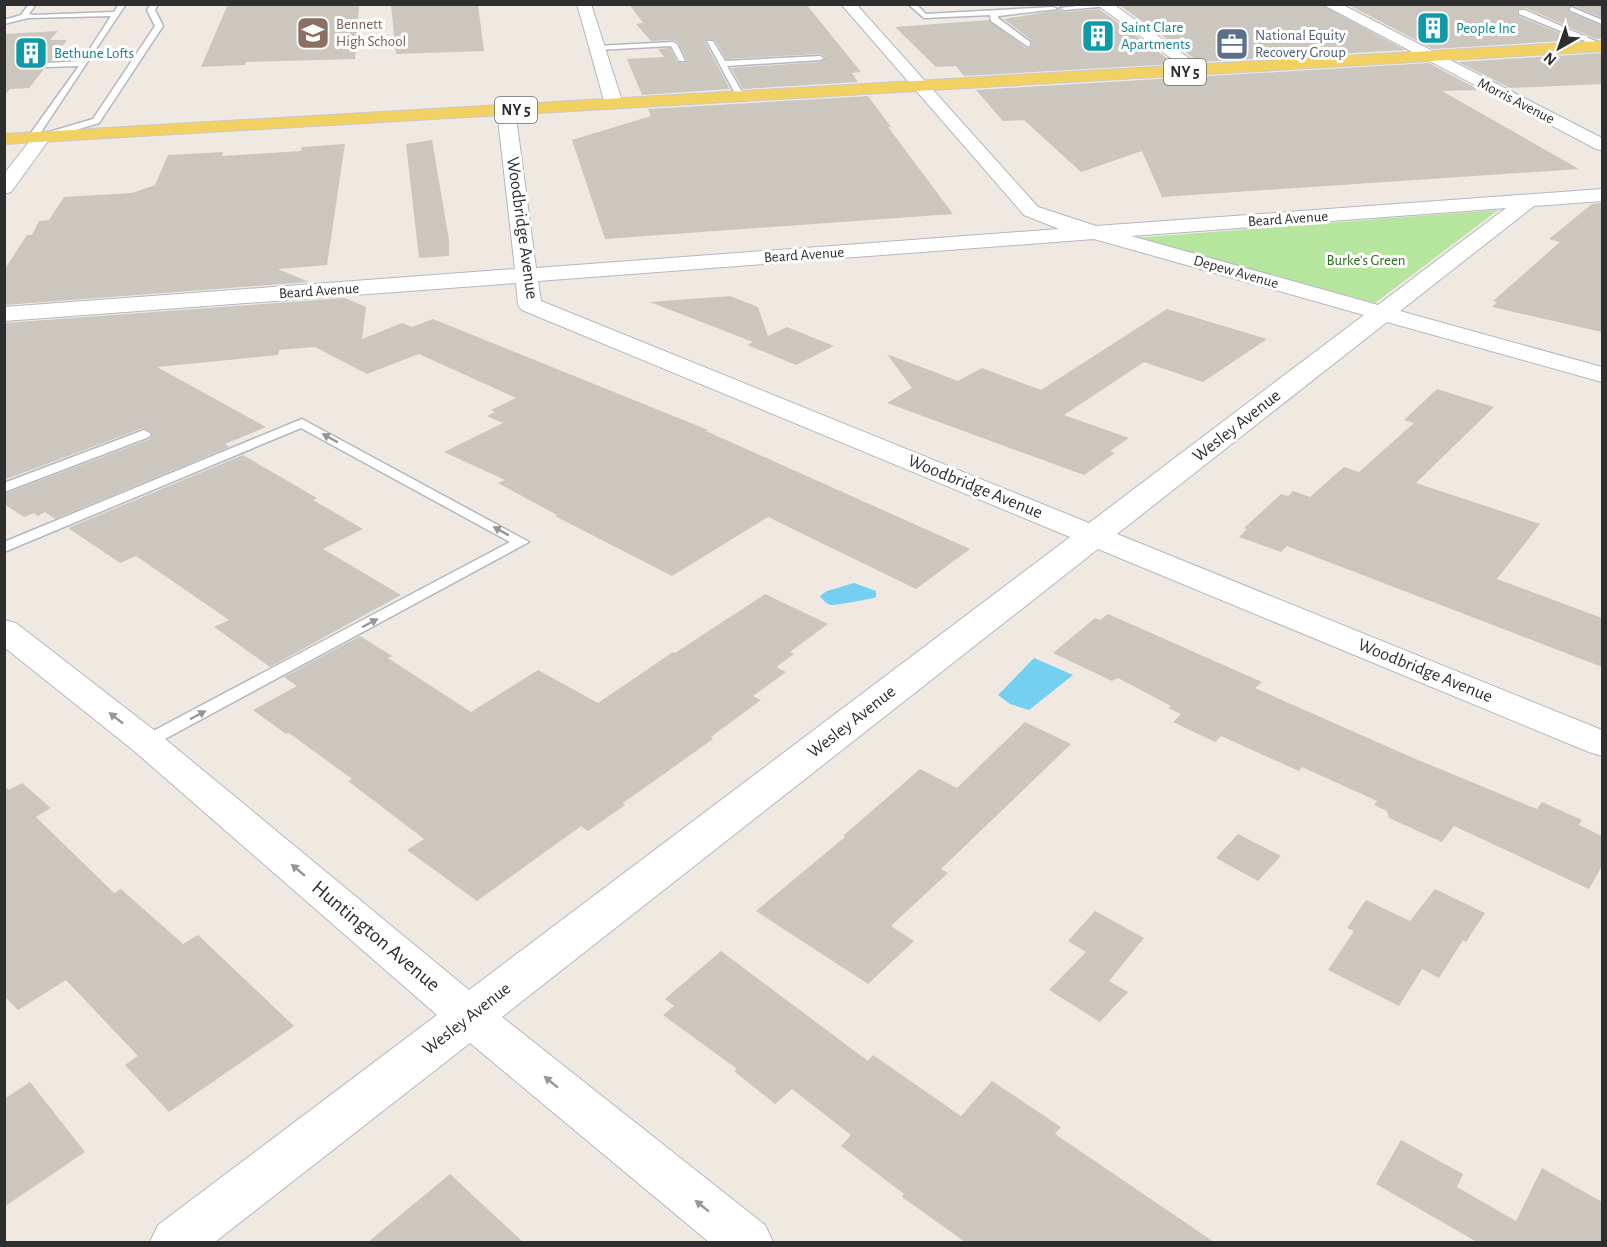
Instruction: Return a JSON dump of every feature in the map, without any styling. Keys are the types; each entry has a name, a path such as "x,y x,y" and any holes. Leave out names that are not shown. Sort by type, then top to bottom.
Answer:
{"main road":[{"name":"NY 5","path":"4,139 1602,46"}],"street":[{"path":"584,4 614,105"},
{"name":"Depew Avenue","path":"848,4 1030,211 1098,234 1602,375"},
{"name":"Morris Avenue","path":"1329,4 1602,145"},
{"path":"1104,5 1199,71"},
{"name":"Woodbridge Avenue","path":"506,110 530,305 1602,744"},
{"path":"4,188 37,137"},
{"name":"Beard Avenue","path":"4,314 1602,195"},
{"name":"Wesley Avenue","path":"176,1242 1528,201"},
{"name":"Huntington Avenue","path":"4,630 146,742 470,1017 747,1242"}],"lane":[{"path":"27,16 24,15 33,4"},
{"path":"70,15 80,4"},
{"path":"37,137 82,63 123,4"},
{"path":"37,137 96,121 159,26 151,10 155,4"},
{"path":"911,4 924,16 1053,9"},
{"path":"960,4 972,14"},
{"path":"1064,8 1104,5"},
{"path":"1570,9 1602,22"},
{"path":"999,12 994,14 994,19 1027,44"},
{"path":"1522,12 1602,46"},
{"path":"4,22 27,16 117,14"},
{"path":"710,43 741,97"},
{"path":"597,48 674,44 682,59"},
{"path":"722,64 820,58"},
{"path":"47,65 82,63"},
{"path":"4,548 302,423 521,542 146,742"},
{"path":"4,488 144,434"}],"green space":[{"name":"Burke's Green","path":"1498,210 1375,303 1135,238"}],"water":[{"path":"854,583 876,591 876,597 831,605 820,596 827,591"},
{"path":"1034,658 1073,675 1029,710 1010,704 998,695"}],"building":[{"path":"228,4 359,5 355,59 246,62 245,65 201,67"},
{"path":"629,4 806,4 861,72 852,73 858,82 743,89 731,68 820,62 826,57 820,54 726,59 715,40 707,39 705,42 730,89 642,95 627,59 664,57 658,49 670,48 677,62 685,63 687,60 678,42 673,40 651,41 636,24 643,23"},
{"path":"1118,4 1320,4 1405,50 1199,62"},
{"path":"1347,4 1602,4 1602,18 1572,5 1567,11 1602,26 1602,39 1596,39 1526,8 1519,8 1518,16 1577,40 1433,49"},
{"path":"391,5 478,5 484,51 396,54"},
{"path":"1099,9 1175,64 964,76 956,66 936,67 895,27 989,20 1026,48 1030,48 1031,40 1004,19 1059,10 1064,12"},
{"name":"Bethune Lofts","path":"58,31 50,40 67,40 51,61 41,64 45,68 29,88 10,89 4,96 4,34"},
{"path":"1602,53 1602,84 1510,88 1458,62"},
{"path":"1429,63 1479,90 1442,91 1579,169 1162,197 1142,151 1081,172 1024,120 1003,121 976,90"},
{"path":"868,96 891,127 888,127 953,214 605,239 572,140 651,116 648,109"},
{"path":"432,140 449,240 449,256 419,258 406,144"},
{"path":"345,144 327,265 278,269 309,282 4,305 4,270 27,235 32,235 39,221 49,220 64,197 132,193 155,185 168,155 223,152 222,156 301,151 302,147"},
{"path":"1602,203 1602,332 1492,307 1497,302 1493,301 1560,242 1549,239 1592,204"},
{"path":"730,296 758,307 768,336 787,327 834,346 796,365 747,345 753,342 650,302"},
{"path":"345,298 366,307 362,339 402,323 412,327 433,319 708,430 706,431 970,549 916,589 768,517 672,576 555,516 557,515 498,483 505,480 444,452 503,423 487,416 495,412 491,410 516,398 419,354 367,374 315,347 279,350 278,355 157,367 266,427 225,444 229,447 55,519 45,512 38,516 34,513 24,517 4,504 4,494 150,439 153,433 143,428 4,480 4,323"},
{"path":"1167,309 1267,339 1203,382 1144,362 1064,415 1129,438 1110,451 1115,453 1084,475 887,403 912,388 887,354 958,381 982,368 1041,390"},
{"path":"1437,389 1494,407 1416,483 1540,524 1497,579 1602,618 1602,667 1287,546 1281,552 1239,537 1247,529 1244,528 1281,494 1288,496 1293,491 1310,497 1344,467 1359,472 1414,423 1404,420"},
{"path":"243,455 317,498 313,500 363,529 323,549 401,595 270,667 214,627 229,620 136,556 120,563 68,528"},
{"path":"765,594 828,624 790,652 794,654 776,667 786,672 753,696 761,700 711,737 713,739 623,803 625,805 588,831 581,826 477,901 407,850 424,839 348,781 352,779 253,710 297,686 284,677 360,636 392,656 388,658 471,712 538,670 598,703"},
{"path":"1108,614 1262,682 1255,688 1411,757 1537,809 1542,802 1582,820 1579,825 1602,836 1602,866 1589,889 1454,826 1442,842 1389,818 1387,811 1374,805 1377,801 1302,767 1299,771 1221,736 1215,742 1173,722 1181,714 1168,708 1171,706 1118,678 1112,681 1053,653 1095,618 1100,620"},
{"path":"1025,722 1071,744 941,869 948,873 891,926 914,941 868,984 756,911 845,837 843,836 920,769 957,788"},
{"path":"22,783 51,808 36,817 114,893 121,889 183,944 198,935 294,1026 169,1112 125,1065 138,1056 66,980 18,1010 4,996 4,786 9,790"},
{"path":"1238,834 1281,856 1258,881 1216,858"},
{"path":"1435,889 1485,913 1466,942 1463,940 1439,978 1422,969 1399,1006 1328,970 1354,931 1347,928 1366,900 1410,921"},
{"path":"1095,911 1144,938 1109,981 1128,992 1100,1022 1049,990 1086,952 1068,941"},
{"path":"721,951 868,1061 873,1055 961,1116 992,1081 1061,1127 1055,1134 1214,1242 965,1242 902,1197 904,1194 841,1146 851,1135 792,1089 775,1104 734,1071 737,1069 663,1015 674,1006 665,999"},
{"path":"30,1082 85,1152 4,1207 4,1099"},
{"path":"1401,1140 1463,1174 1457,1187 1516,1221 1542,1168 1602,1202 1602,1242 1477,1242 1376,1184"},
{"path":"450,1174 523,1242 368,1242"}],"place":[{"name":"People Inc","path":"1433,28"},
{"name":"Bennett High School","path":"313,33"},
{"name":"Saint Clare Apartments","path":"1098,36"},
{"name":"National Equity Recovery Group","path":"1232,44"},
{"name":"Bethune Lofts","path":"31,53"}]}
